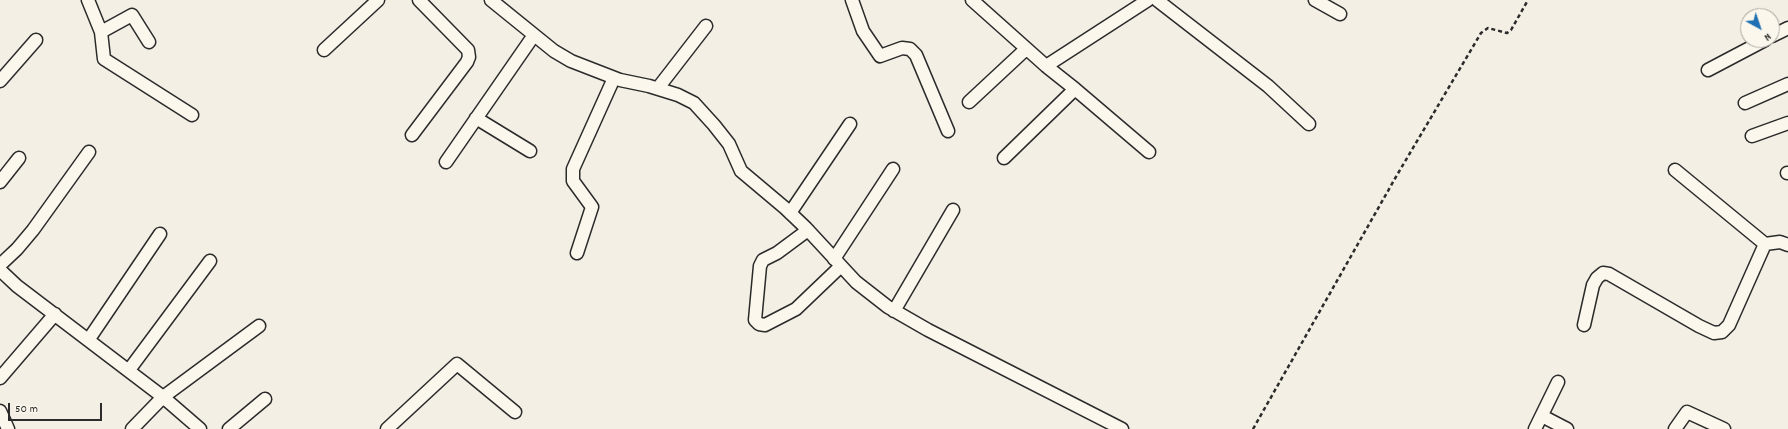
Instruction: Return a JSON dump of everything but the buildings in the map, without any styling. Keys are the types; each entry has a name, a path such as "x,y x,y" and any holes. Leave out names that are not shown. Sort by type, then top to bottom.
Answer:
{"street":[{"path":"88,0 101,32 104,59 192,115"},
{"path":"324,50 378,0"},
{"path":"412,135 467,62 469,57 468,50 419,0"},
{"path":"491,0 554,51 571,61 614,78 658,88 678,95 694,103 729,144 741,171 808,230 862,287 894,311 935,334 1122,429"},
{"path":"852,0 863,31 880,56 902,48 910,49 916,55 948,131"},
{"path":"972,0 1026,49 1149,152"},
{"path":"1046,66 1148,0"},
{"path":"1157,0 1268,86 1309,124"},
{"path":"1315,0 1340,14"},
{"path":"101,32 132,15 148,42"},
{"path":"658,88 706,26"},
{"path":"446,162 534,35"},
{"path":"0,81 36,40"},
{"path":"1708,70 1750,48"},
{"path":"969,102 1026,49"},
{"path":"577,253 592,207 574,180 573,169 614,78"},
{"path":"1745,103 1788,84"},
{"path":"1004,158 1075,89"},
{"path":"476,118 530,151"},
{"path":"1752,136 1788,123"},
{"path":"790,213 850,124"},
{"path":"0,266 33,230 89,152"},
{"path":"0,182 19,158"},
{"path":"808,230 777,254 763,260 760,266 755,320 759,324 765,325 796,309 838,262 893,169"},
{"path":"1674,170 1765,244 1780,242 1788,245"},
{"path":"894,311 953,210"},
{"path":"89,339 160,234"},
{"path":"1584,325 1593,285 1597,278 1603,273 1609,274 1714,334 1722,332 1729,325 1765,244"},
{"path":"129,370 210,261"},
{"path":"0,270 17,286 164,397 200,429"},
{"path":"0,378 55,314"},
{"path":"132,429 164,397 259,326"},
{"path":"387,429 456,364 515,412"},
{"path":"1535,429 1558,382"},
{"path":"229,429 265,399"},
{"path":"0,411 8,429"},
{"path":"1675,429 1687,412 1724,429"},
{"path":"1542,416 1567,429"}],"path":[{"path":"1253,429 1397,175 1481,33 1488,28 1507,33 1512,30 1528,0"}]}
